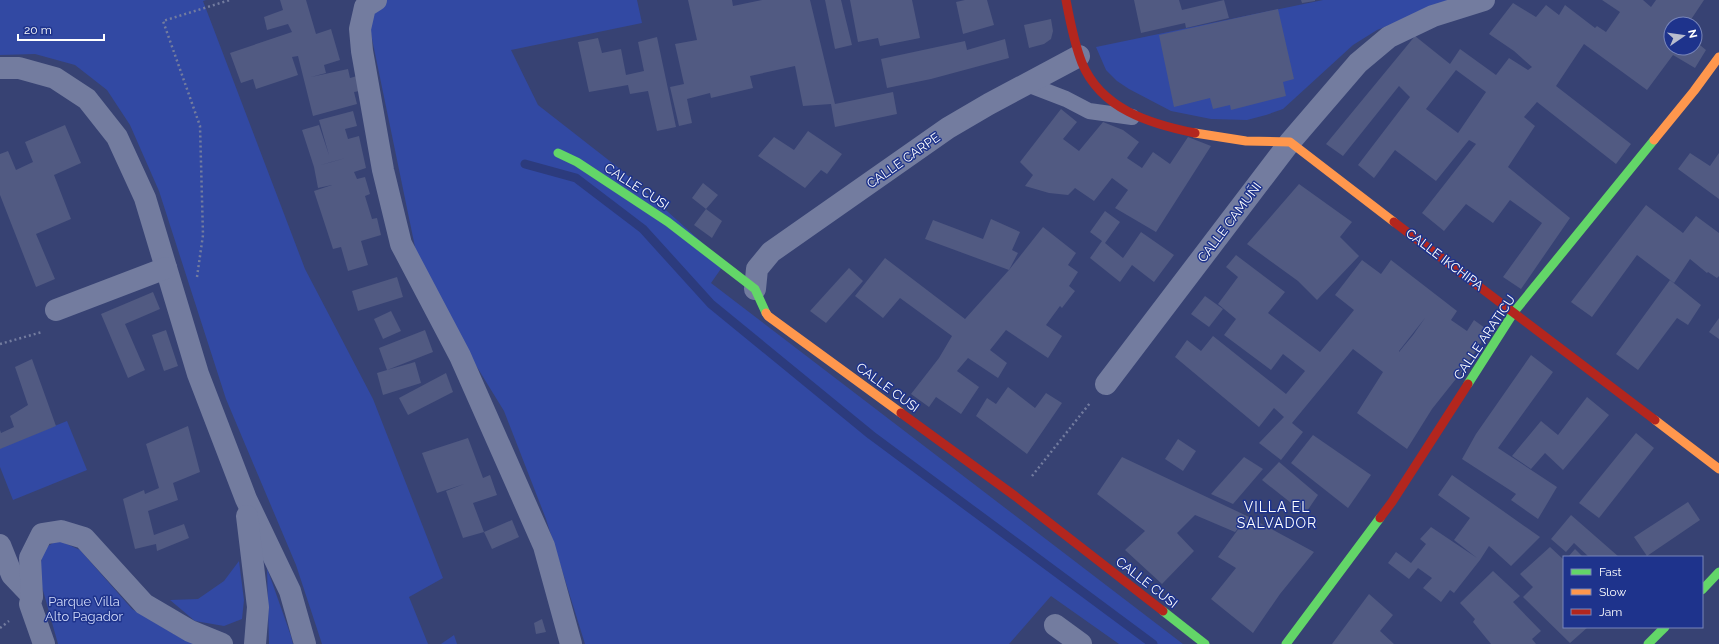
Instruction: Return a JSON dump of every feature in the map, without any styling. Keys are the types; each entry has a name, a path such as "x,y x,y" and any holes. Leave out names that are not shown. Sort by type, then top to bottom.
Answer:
{"street":[{"path":"376,0 365,7 360,29 362,51 383,170 401,244 460,356 544,546 571,644"},
{"path":"1066,0 1079,56 1094,83 1116,103 1142,119 1172,128 1248,143 1269,144 1290,142"},
{"name":"CALLE CAMUÑI","path":"1106,384 1290,142 1358,63 1389,37 1433,16 1484,0"},
{"name":"CALLE CARPE","path":"755,289 757,269 771,252 948,128 1079,56"},
{"name":"CALLE ARATICU","path":"1286,644 1392,502 1514,312 1719,57"},
{"path":"0,68 19,68 55,78 87,99 117,137 145,198 198,374 246,499 290,592 305,644"},
{"name":"CALLE IKCHIPA","path":"1290,142 1719,469"},
{"name":"CALLE CUSI","path":"558,153 577,162 668,222 755,289 768,316 1015,496 1205,644"},
{"path":"56,310 166,268"},
{"path":"246,499 258,607 255,644"},
{"path":"44,644 30,604 32,596 30,558 42,534 61,531 84,538 144,604 190,632 222,644"},
{"path":"0,545 12,575 32,596"},
{"path":"1703,589 1719,572"},
{"path":"1055,625 1081,644"},
{"path":"1648,644 1664,628"}],"lane":[{"path":"1027,84 1066,99 1089,111 1142,119"}],"path":[{"path":"196,280 203,235 200,126 163,22 230,0"},
{"path":"0,344 53,329 56,310"},
{"path":"1015,496 1106,384"}],"green space":[{"path":"0,0 206,0 203,1 305,269 373,399 443,578 409,597 428,644 322,644 296,565 226,399 159,191 130,125 107,90 75,65 35,54 0,55"},
{"path":"377,0 637,0 642,23 511,50 538,105 620,169 725,263 711,283 1183,644 1119,644 1051,596 1009,644 585,644 546,519 504,411 421,276 365,5"},
{"path":"1323,0 1453,0 1377,30 1353,45 1283,109 1247,120 1211,119 1171,111 1117,81 1106,70 1096,47"},
{"path":"67,421 87,470 13,500 0,467 0,448"},
{"name":"Parque Villa Alto Pagador","path":"58,540 80,550 132,609 179,637 196,644 58,644 39,576 43,549"},
{"path":"239,561 244,600 242,619 224,626 195,621 170,600 198,599 224,581"},
{"path":"267,568 291,636 293,644 269,644"},
{"path":"454,635 457,644 441,644"}],"building":[{"path":"280,0 306,0 316,34 331,29 340,60 324,65 326,73 311,77 348,69 350,78 357,76 360,91 354,92 357,104 313,116 298,56 292,57 298,75 256,89 253,79 241,83 230,53 292,32 288,24 267,30 264,17 283,10"},
{"path":"688,0 732,0 733,6 762,0 810,0 835,104 893,92 897,114 835,127 831,104 803,106 795,66 750,76 753,88 711,98 710,93 687,99 692,123 679,126 670,87 684,84 675,44 697,40"},
{"path":"825,0 841,0 852,45 835,49"},
{"path":"850,0 912,0 920,38 880,46 878,38 858,42"},
{"path":"965,0 987,0 994,25 963,34 956,2"},
{"path":"1134,0 1179,0 1182,10 1224,0 1229,18 1186,28 1185,23 1141,33"},
{"path":"1301,0 1315,0 1315,1 1302,3"},
{"path":"1602,0 1643,0 1651,7 1656,0 1704,0 1693,16 1663,16 1663,56 1672,56 1647,90 1584,44 1556,86 1631,144 1616,164 1537,102 1524,117 1535,126 1508,167 1570,218 1521,289 1503,277 1542,223 1510,200 1493,223 1466,204 1444,231 1422,213 1476,144 1469,140 1436,181 1395,150 1374,178 1358,165 1410,97 1399,86 1343,156 1326,144 1415,36 1450,64 1460,49 1496,75 1509,58 1528,70 1532,67 1514,51 1489,34 1513,3 1536,17 1546,5 1559,15 1565,5 1595,28 1597,26 1606,32 1620,12","holes":["1456,70 1486,92 1458,133 1426,109"]},
{"path":"1278,9 1294,79 1283,82 1286,96 1231,110 1230,105 1213,109 1210,98 1174,107 1159,35"},
{"path":"1051,19 1053,31 1051,39 1044,44 1029,48 1024,25"},
{"path":"657,37 676,127 657,131 648,91 630,94 628,85 589,92 578,42 598,38 602,53 621,49 626,75 644,71 638,42"},
{"path":"1005,39 1009,58 931,79 887,88 881,59 965,41 967,50"},
{"path":"1703,48 1706,50 1703,55"},
{"path":"1675,56 1702,56 1695,68"},
{"path":"1061,109 1077,122 1063,139 1079,151 1103,122 1123,130 1139,142 1127,158 1142,168 1153,152 1170,164 1188,137 1211,146 1156,232 1115,208 1128,190 1112,178 1094,201 1075,188 1068,195 1049,193 1025,186 1033,175 1020,162"},
{"path":"353,111 357,126 345,129 348,139 359,136 366,168 354,172 357,179 365,177 370,194 365,196 372,219 377,218 381,235 361,241 368,265 348,271 341,247 333,249 314,191 332,185 318,188 314,167 302,130 319,125 329,155 319,120"},
{"path":"65,125 81,163 54,175 71,219 36,234 55,279 36,287 0,195 0,154 8,151 16,170 33,162 25,142"},
{"path":"808,131 842,154 827,174 821,170 805,188 758,156 774,137 794,150"},
{"path":"1690,153 1710,166 1719,153 1719,199 1678,169"},
{"path":"703,183 718,195 706,209 692,198"},
{"path":"1299,184 1352,222 1340,237 1359,256 1317,300 1298,281 1247,244"},
{"path":"1646,205 1683,233 1696,216 1719,233 1719,276 1717,278 1708,272 1707,273 1690,259 1674,283 1637,255 1592,317 1571,302"},
{"path":"706,209 722,221 712,238 694,225"},
{"path":"1105,211 1120,222 1105,243 1123,258 1141,232 1174,255 1154,282 1132,265 1120,282 1090,258 1102,241 1090,232"},
{"path":"991,219 1020,232 1012,250 1018,253 1009,270 925,239 933,220 983,239"},
{"path":"1043,227 1076,253 1068,265 1078,272 1069,286 1075,291 1062,308 1060,306 1046,325 1062,336 1048,358 1006,330 990,350 1007,363 998,378 968,358 957,371 979,387 961,414 936,397 929,407 911,394 939,358 952,336 900,298 883,318 855,296 885,258 965,319 1009,270"},
{"path":"1236,255 1285,292 1268,313 1320,352 1354,310 1335,295 1362,260 1381,274 1391,260 1457,311 1451,320 1467,331 1474,320 1489,331 1463,370 1432,409 1407,449 1357,413 1383,372 1353,349 1292,423 1303,432 1281,460 1259,443 1284,417 1274,408 1259,427 1175,357 1187,340 1201,351 1213,336 1286,394 1305,371 1283,354 1271,370 1224,335 1236,319 1218,304 1238,277 1226,267","holes":["1425,318 1413,335 1399,352"]},
{"path":"849,268 863,281 826,323 810,311"},
{"path":"397,277 403,297 358,311 352,291"},
{"path":"1670,280 1701,305 1688,325 1677,318 1638,370 1616,354"},
{"path":"153,292 160,309 125,324 145,370 128,378 101,314"},
{"path":"1205,296 1223,309 1209,327 1191,314"},
{"path":"391,311 401,331 383,339 374,319"},
{"path":"1719,318 1719,339 1709,332"},
{"path":"166,330 178,366 164,371 152,335"},
{"path":"425,330 433,352 387,370 379,348"},
{"path":"1531,355 1553,372 1498,448 1557,487 1538,519 1511,500 1516,494 1462,459 1476,434"},
{"path":"32,359 56,426 0,449 0,430 1,433 14,427 10,416 28,405 15,367"},
{"path":"415,362 421,383 383,395 377,373"},
{"path":"446,373 453,392 408,415 399,398"},
{"path":"1008,387 1035,408 1046,393 1062,403 1027,454 976,416 987,398 996,404"},
{"path":"1587,397 1609,415 1563,470 1545,453 1531,469 1512,456 1541,421 1558,435"},
{"path":"188,426 200,472 173,483 178,500 148,511 154,535 184,524 189,538 157,551 156,544 135,549 123,499 144,490 145,494 159,488 146,444"},
{"path":"1636,433 1654,448 1599,518 1579,503"},
{"path":"1313,435 1371,475 1348,508 1291,463"},
{"path":"468,438 483,478 490,475 497,495 473,503 484,532 463,538 446,491 464,484 437,493 422,453"},
{"path":"1178,439 1196,451 1183,471 1165,459"},
{"path":"1122,457 1247,516 1314,552 1280,594 1253,633 1211,599 1236,568 1218,557 1242,524 1235,532 1195,515 1177,533 1194,551 1162,584 1125,550 1145,531 1097,494"},
{"path":"1244,457 1263,469 1233,504 1211,494"},
{"path":"1279,462 1318,495 1305,514 1262,480"},
{"path":"1452,475 1540,537 1511,566 1489,546 1454,593 1450,590 1441,602 1423,588 1432,578 1418,568 1409,579 1388,563 1396,552 1411,563 1426,544 1420,539 1431,527 1477,558 1454,540 1470,518 1438,495"},
{"path":"1688,502 1700,520 1647,556 1634,537"},
{"path":"1571,515 1618,556 1588,556 1574,543 1566,552 1551,539"},
{"path":"512,520 519,537 492,549 484,532"},
{"path":"1550,547 1563,559 1563,628 1587,628 1570,643 1523,597 1533,587 1520,574"},
{"path":"1575,549 1582,556 1569,556"},
{"path":"1493,571 1520,596 1513,602 1541,631 1532,639 1536,644 1491,644 1473,622 1475,619 1460,603"},
{"path":"1369,594 1393,615 1380,631 1394,644 1332,644"},
{"path":"542,619 546,632 536,634 534,623"}],"waterway":[{"path":"525,164 576,178 643,229 711,304 871,435 1153,644"}],"traffic: fast":[{"path":"1468,384 1514,312 1654,140"},
{"path":"558,153 577,162 668,222 755,289 766,313"},
{"path":"1286,644 1380,518"},
{"path":"1703,589 1719,572"},
{"path":"1163,611 1205,644"},
{"path":"1648,644 1664,628"}],"traffic: slow":[{"path":"1654,140 1694,91 1719,57"},
{"path":"1195,133 1246,141 1290,142 1394,222"},
{"path":"766,313 768,316 901,413"},
{"path":"1655,420 1719,469"}],"traffic: jam":[{"path":"1066,0 1074,40 1082,63 1090,79 1101,92 1114,103 1144,119 1161,125 1195,133"},
{"path":"1394,222 1655,420"},
{"path":"1380,518 1392,502 1468,384"},
{"path":"901,413 1015,496 1163,611"}],"district":[{"name":"VILLA EL SALVADOR","path":"1277,516"}]}
